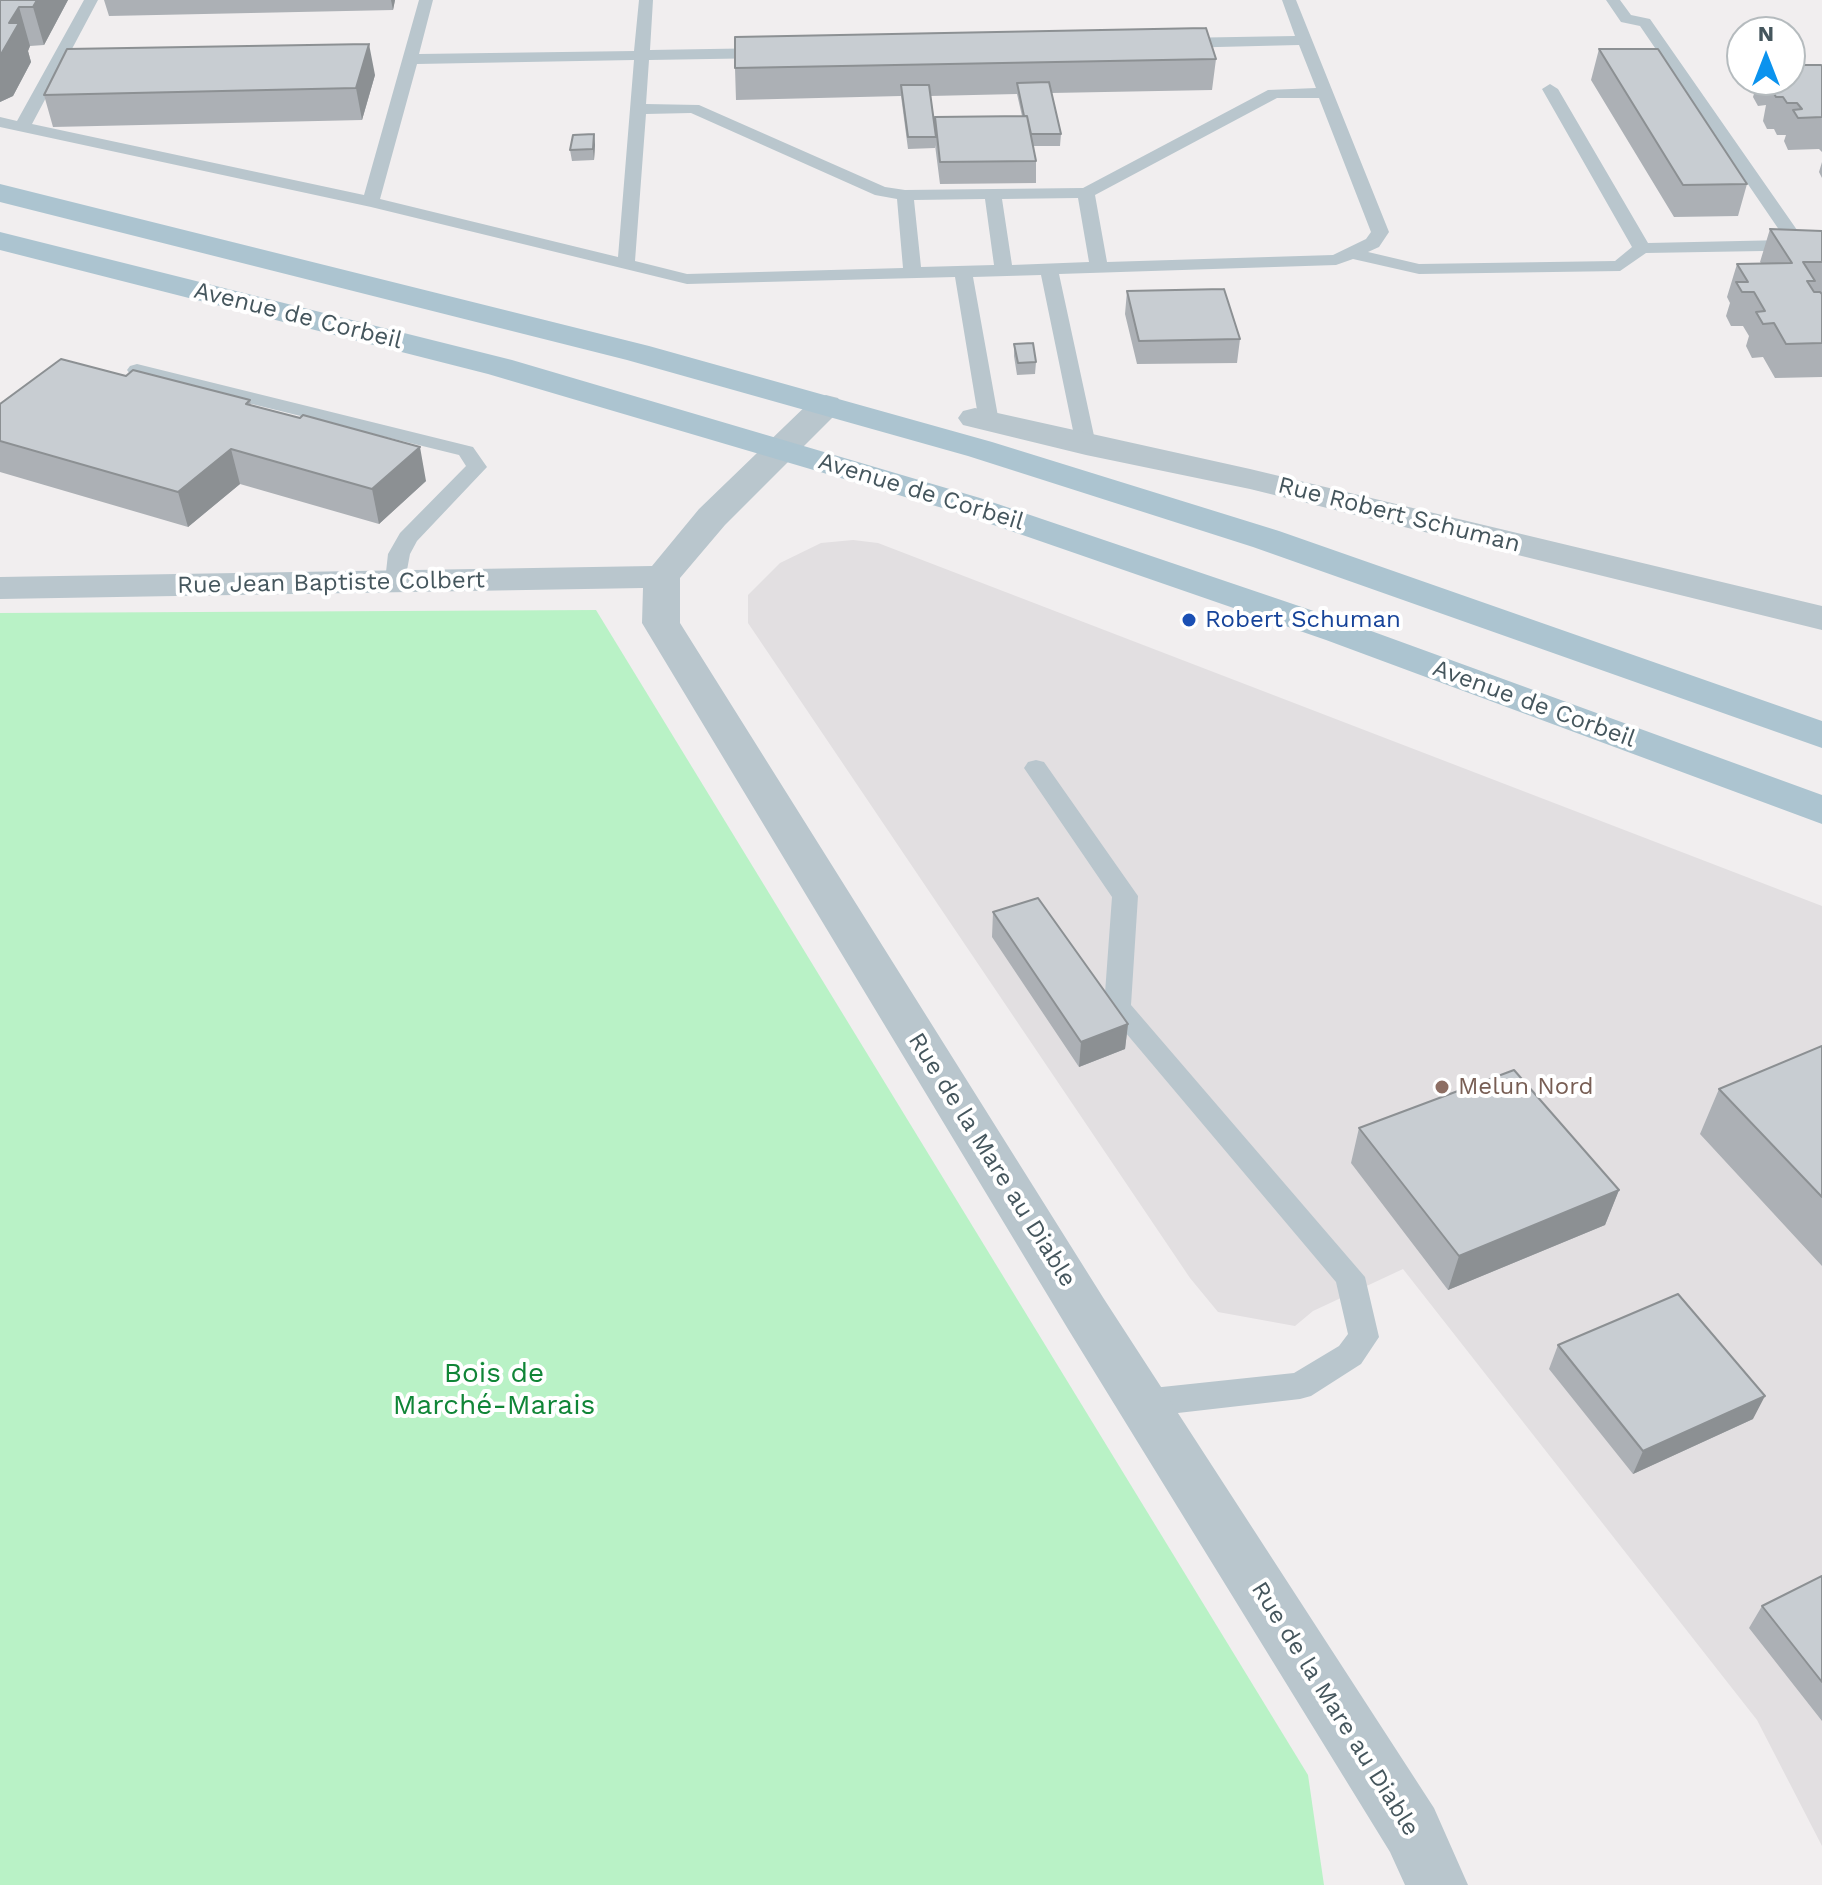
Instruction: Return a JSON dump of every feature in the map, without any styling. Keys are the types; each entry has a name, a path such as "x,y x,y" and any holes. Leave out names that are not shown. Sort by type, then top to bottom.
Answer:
{"main road":[{"path":"0,193 638,353 980,449 1266,539 1822,735"},
{"name":"Avenue de Corbeil","path":"0,241 500,367 968,505 1339,632 1822,810"}],"street":[{"path":"662,577 712,517 826,405"},
{"name":"Rue Robert Schuman","path":"982,420 1250,479 1822,618"},
{"name":"Rue Jean Baptiste Colbert","path":"0,588 662,577"},
{"name":"Rue de la Mare au Diable","path":"662,577 661,623 1143,1403 1412,1830 1437,1885"}],"lane":[{"path":"22,127 91,0"},
{"path":"371,202 426,0"},
{"path":"626,264 646,0"},
{"path":"0,122 371,202 687,279 1336,260 1355,254 1373,243 1380,232 1289,0"},
{"path":"1613,0 1626,19 1645,22 1799,246"},
{"path":"1163,43 1305,40"},
{"path":"410,59 783,52"},
{"path":"1550,89 1642,248"},
{"path":"637,109 693,108 881,191 905,195 1086,193 1274,93 1327,93"},
{"path":"1086,193 1099,268"},
{"path":"905,195 912,272"},
{"path":"993,195 1004,271"},
{"path":"1355,254 1419,269 1620,266 1642,248 1822,245"},
{"path":"1049,269 1086,445"},
{"path":"963,271 982,420"},
{"path":"137,370 466,451 477,467 408,538 399,554 396,581"},
{"path":"1036,768 1125,896 1117,1007 1350,1277 1364,1337 1350,1355 1300,1386 1143,1403"}],"shaded area":[{"name":"Melun Nord","path":"853,540 878,543 1822,906 1822,1846 1757,1720 1403,1269 1313,1311 1295,1326 1218,1312 1190,1278 748,623 748,595 780,563 821,543"}],"green space":[{"name":"Bois de Marché-Marais","path":"596,610 1308,1775 1324,1885 0,1885 0,613"}],"building":[{"path":"0,0 37,0 33,7 19,7 9,23 19,23 0,56"},
{"path":"1206,28 1216,59 735,68 735,37"},
{"path":"369,44 356,88 44,95 67,49"},
{"path":"1599,49 1658,49 1747,184 1683,185"},
{"path":"1806,65 1822,66 1822,117 1798,118 1793,110 1802,109 1797,103 1787,103 1783,97 1776,97 1806,96"},
{"path":"1049,82 1061,134 1031,134 1017,83"},
{"path":"901,85 929,85 936,137 908,137"},
{"path":"1027,116 1036,161 940,162 935,117"},
{"path":"594,134 593,149 570,150 573,135"},
{"path":"1770,229 1822,231 1822,262 1803,262 1815,281 1807,281 1814,292 1822,294 1822,343 1786,344 1774,323 1763,324 1756,312 1765,311 1754,292 1742,292 1736,282 1748,282 1737,264 1792,263"},
{"path":"1224,289 1240,339 1139,341 1127,291"},
{"path":"1033,343 1036,362 1018,363 1014,344"},
{"path":"61,359 126,376 133,370 250,400 246,404 300,418 303,415 420,447 372,489 231,449 178,492 0,441 0,404"},
{"path":"1038,898 1128,1024 1081,1042 993,912"},
{"path":"1822,1046 1822,1197 1719,1089"},
{"path":"1514,1070 1619,1190 1459,1256 1359,1128"},
{"path":"1678,1294 1765,1396 1643,1451 1558,1345"},
{"path":"1822,1576 1822,1682 1762,1606"}],"place":[{"name":"Robert Schuman","path":"1189,620"},
{"name":"Melun Nord","path":"1442,1087"}]}
